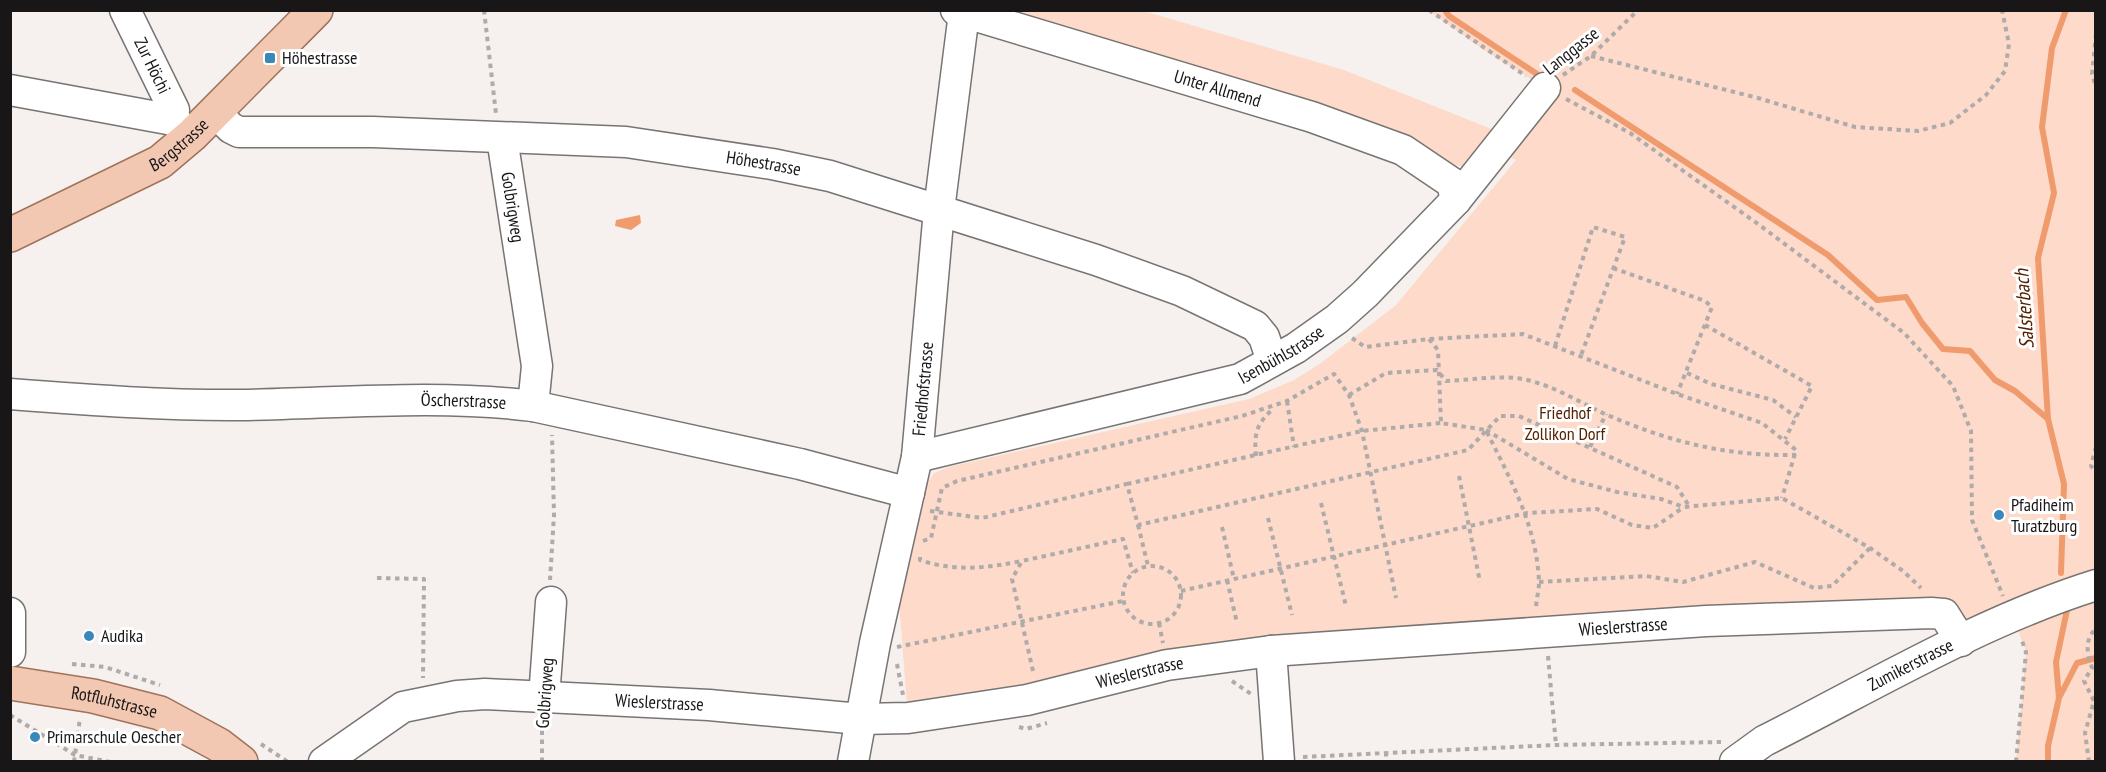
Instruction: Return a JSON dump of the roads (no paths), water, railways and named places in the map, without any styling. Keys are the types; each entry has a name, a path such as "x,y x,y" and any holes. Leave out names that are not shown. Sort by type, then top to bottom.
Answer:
{"main road":[{"name":"Bergstrasse","path":"10,235 160,162 182,127 215,112 316,10"},
{"name":"Rotfluhstrasse","path":"10,683 93,696 160,713 219,745 241,762"}],"street":[{"name":"Zur Höchi","path":"125,10 182,127"},
{"name":"Unter Allmend","path":"960,12 1311,117 1403,150 1452,183 1456,200"},
{"name":"Friedhofstrasse","path":"853,762 875,643 917,457 939,210 960,12"},
{"name":"Isenbühlstrasse","path":"917,457 1240,379 1296,348 1337,319 1365,294 1456,200 1545,88"},
{"path":"10,90 182,127"},
{"name":"Höhestrasse","path":"215,112 231,128 239,132 373,132 626,142 678,148 830,177 1096,260 1235,314 1255,326 1264,338 1272,361"},
{"name":"Golbrigweg","path":"502,138 537,366 533,406"},
{"name":"Öscherstrasse","path":"10,394 126,403 246,405 451,399 533,406 800,464 908,499"},
{"name":"Zumikerstrasse","path":"1734,762 1764,741 1961,641 2013,616 2096,585"},
{"name":"Golbrigweg","path":"544,698 551,602"},
{"path":"10,613 10,652"},
{"name":"Wieslerstrasse","path":"324,762 403,707 457,696 484,694 710,705 860,719 908,718 1027,700 1167,665 1271,651 1541,631 1706,621 1944,614 1961,641"},
{"path":"1271,651 1279,760"}],"waterway":[{"path":"1445,10 1449,16 1540,76"},
{"name":"Salsterbach","path":"2061,573 2064,484 2048,419 2038,258 2054,193 2042,127 2052,48 2066,10"},
{"path":"1575,90 1828,255 1877,300 1906,297 1922,323 1943,349 1970,351 1995,380 2015,391 2048,419"},
{"name":"Salsterbach","path":"2048,762 2048,746 2059,698 2056,662 2067,610"},
{"path":"2060,696 2077,663 2096,658"}],"place":[{"name":"Höhestrasse","path":"270,58"},
{"name":"Pfadiheim Turatzburg","path":"1999,515"},
{"name":"Audika","path":"89,636"},
{"name":"Primarschule Oescher","path":"35,737"}],"park label":[{"name":"Friedhof Zollikon Dorf","path":"1565,423"}]}
